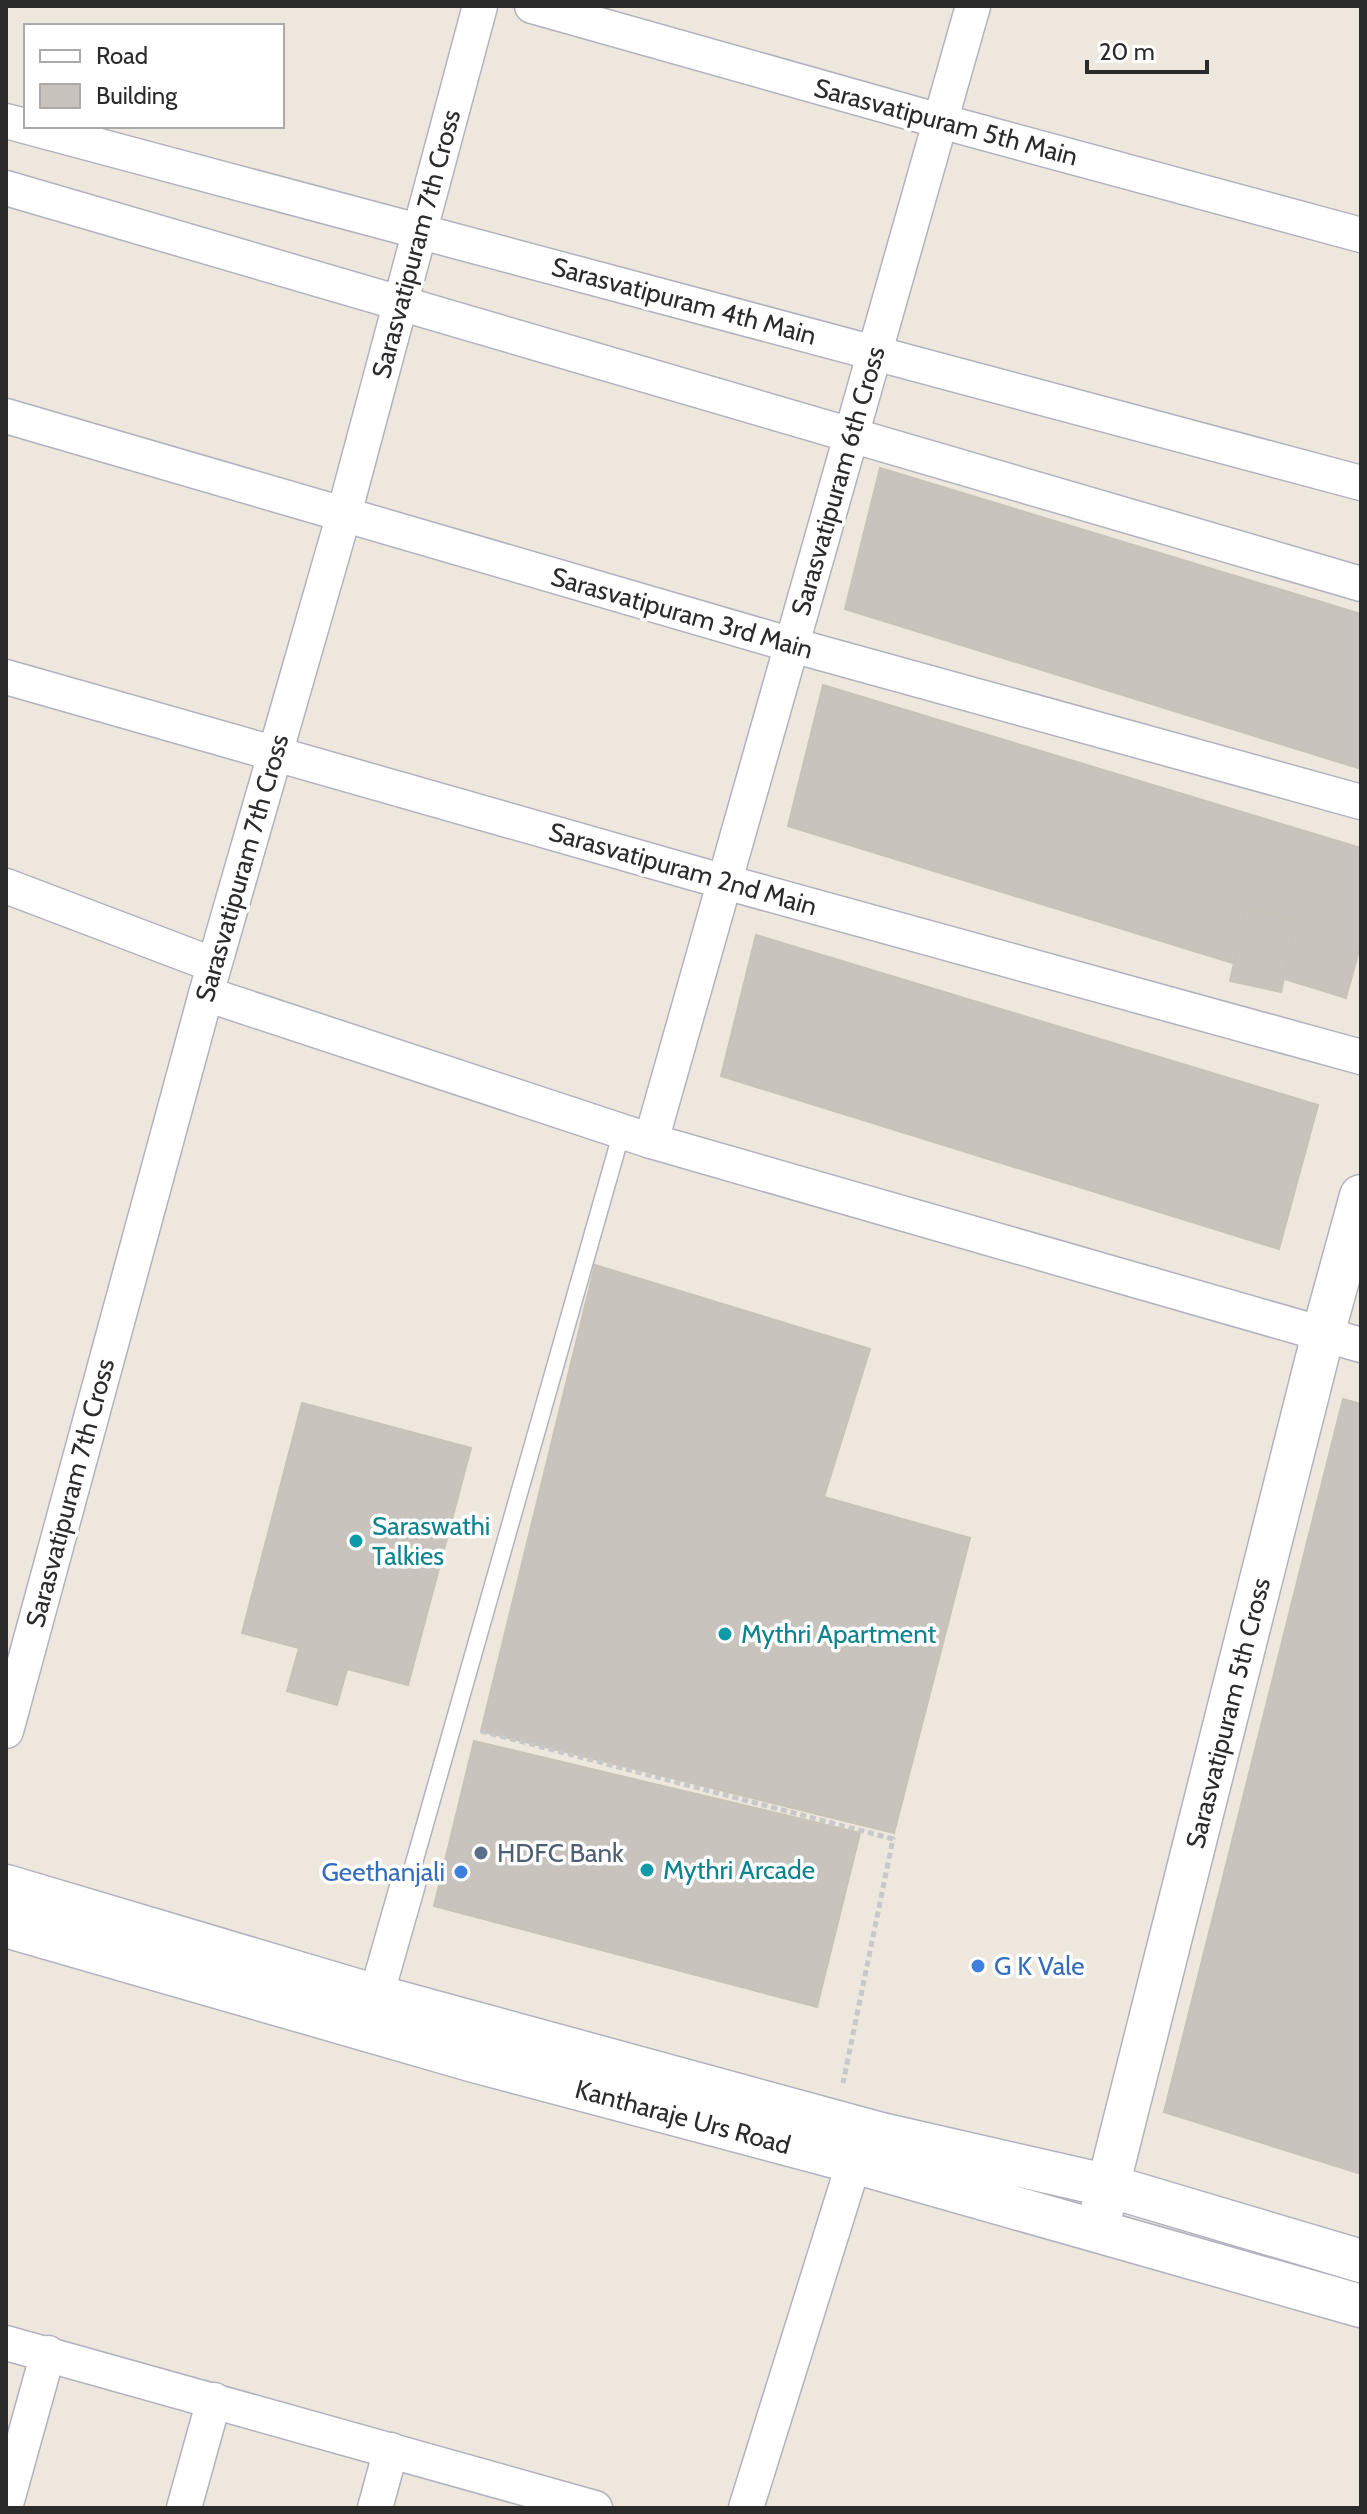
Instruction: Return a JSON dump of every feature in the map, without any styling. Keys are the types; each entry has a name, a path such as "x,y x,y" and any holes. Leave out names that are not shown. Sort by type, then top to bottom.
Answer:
{"street":[{"name":"Sarasvatipuram 7th Cross","path":"6,1731 210,980 344,514 480,6"},
{"name":"Sarasvatipuram 5th Main","path":"532,6 1361,235"},
{"name":"Sarasvatipuram 6th Cross","path":"636,1136 725,882 973,6"},
{"name":"Sarasvatipuram 4th Main","path":"32,128 1361,483"},
{"path":"6,188 1361,584"},
{"name":"Sarasvatipuram 3rd Main","path":"6,416 792,645 1361,802"},
{"name":"Sarasvatipuram 2nd Main","path":"6,677 725,882 1361,1057"},
{"path":"6,886 210,980 636,1136 1342,1340"},
{"name":"Sarasvatipuram 5th Cross","path":"1096,2231 1342,1340 1361,1196"},
{"path":"376,1996 408,1884"},
{"name":"Kantharaje Urs Road","path":"6,1886 376,1996 881,2134 1109,2186 1361,2261"},
{"name":"Kantharaje Urs Road","path":"6,1926 474,2061 854,2162 1361,2306"},
{"path":"746,2508 854,2162"},
{"path":"6,2343 391,2450 558,2503 595,2508"},
{"path":"6,2504 48,2353"},
{"path":"184,2508 214,2400"},
{"path":"375,2508 391,2450"}],"lane":[{"path":"408,1884 636,1136"}],"path":[{"path":"481,1731 893,1839 835,2122"}],"building":[{"path":"880,468 1361,614 1361,769 845,609"},
{"path":"823,685 1361,848 1361,943 1346,998 788,826"},
{"path":"1246,908 1297,919 1281,992 1230,981"},
{"path":"756,935 1318,1105 1279,1249 721,1076"},
{"name":"Mythri Apartment","path":"595,1265 870,1349 824,1497 970,1538 894,1833 481,1731"},
{"path":"1343,1399 1361,1404 1361,2174 1164,2112"},
{"name":"Saraswathi Talkies","path":"302,1403 471,1448 408,1685 347,1669 337,1705 287,1691 299,1648 242,1633"},
{"name":"Mythri Arcade","path":"474,1741 860,1833 817,2007 434,1906"}],"place":[{"name":"Saraswathi Talkies","path":"356,1541"},
{"name":"Mythri Apartment","path":"725,1634"},
{"name":"HDFC Bank","path":"481,1853"},
{"name":"Mythri Arcade","path":"647,1870"},
{"name":"Geethanjali","path":"461,1872"},
{"name":"G K Vale","path":"978,1966"}]}
